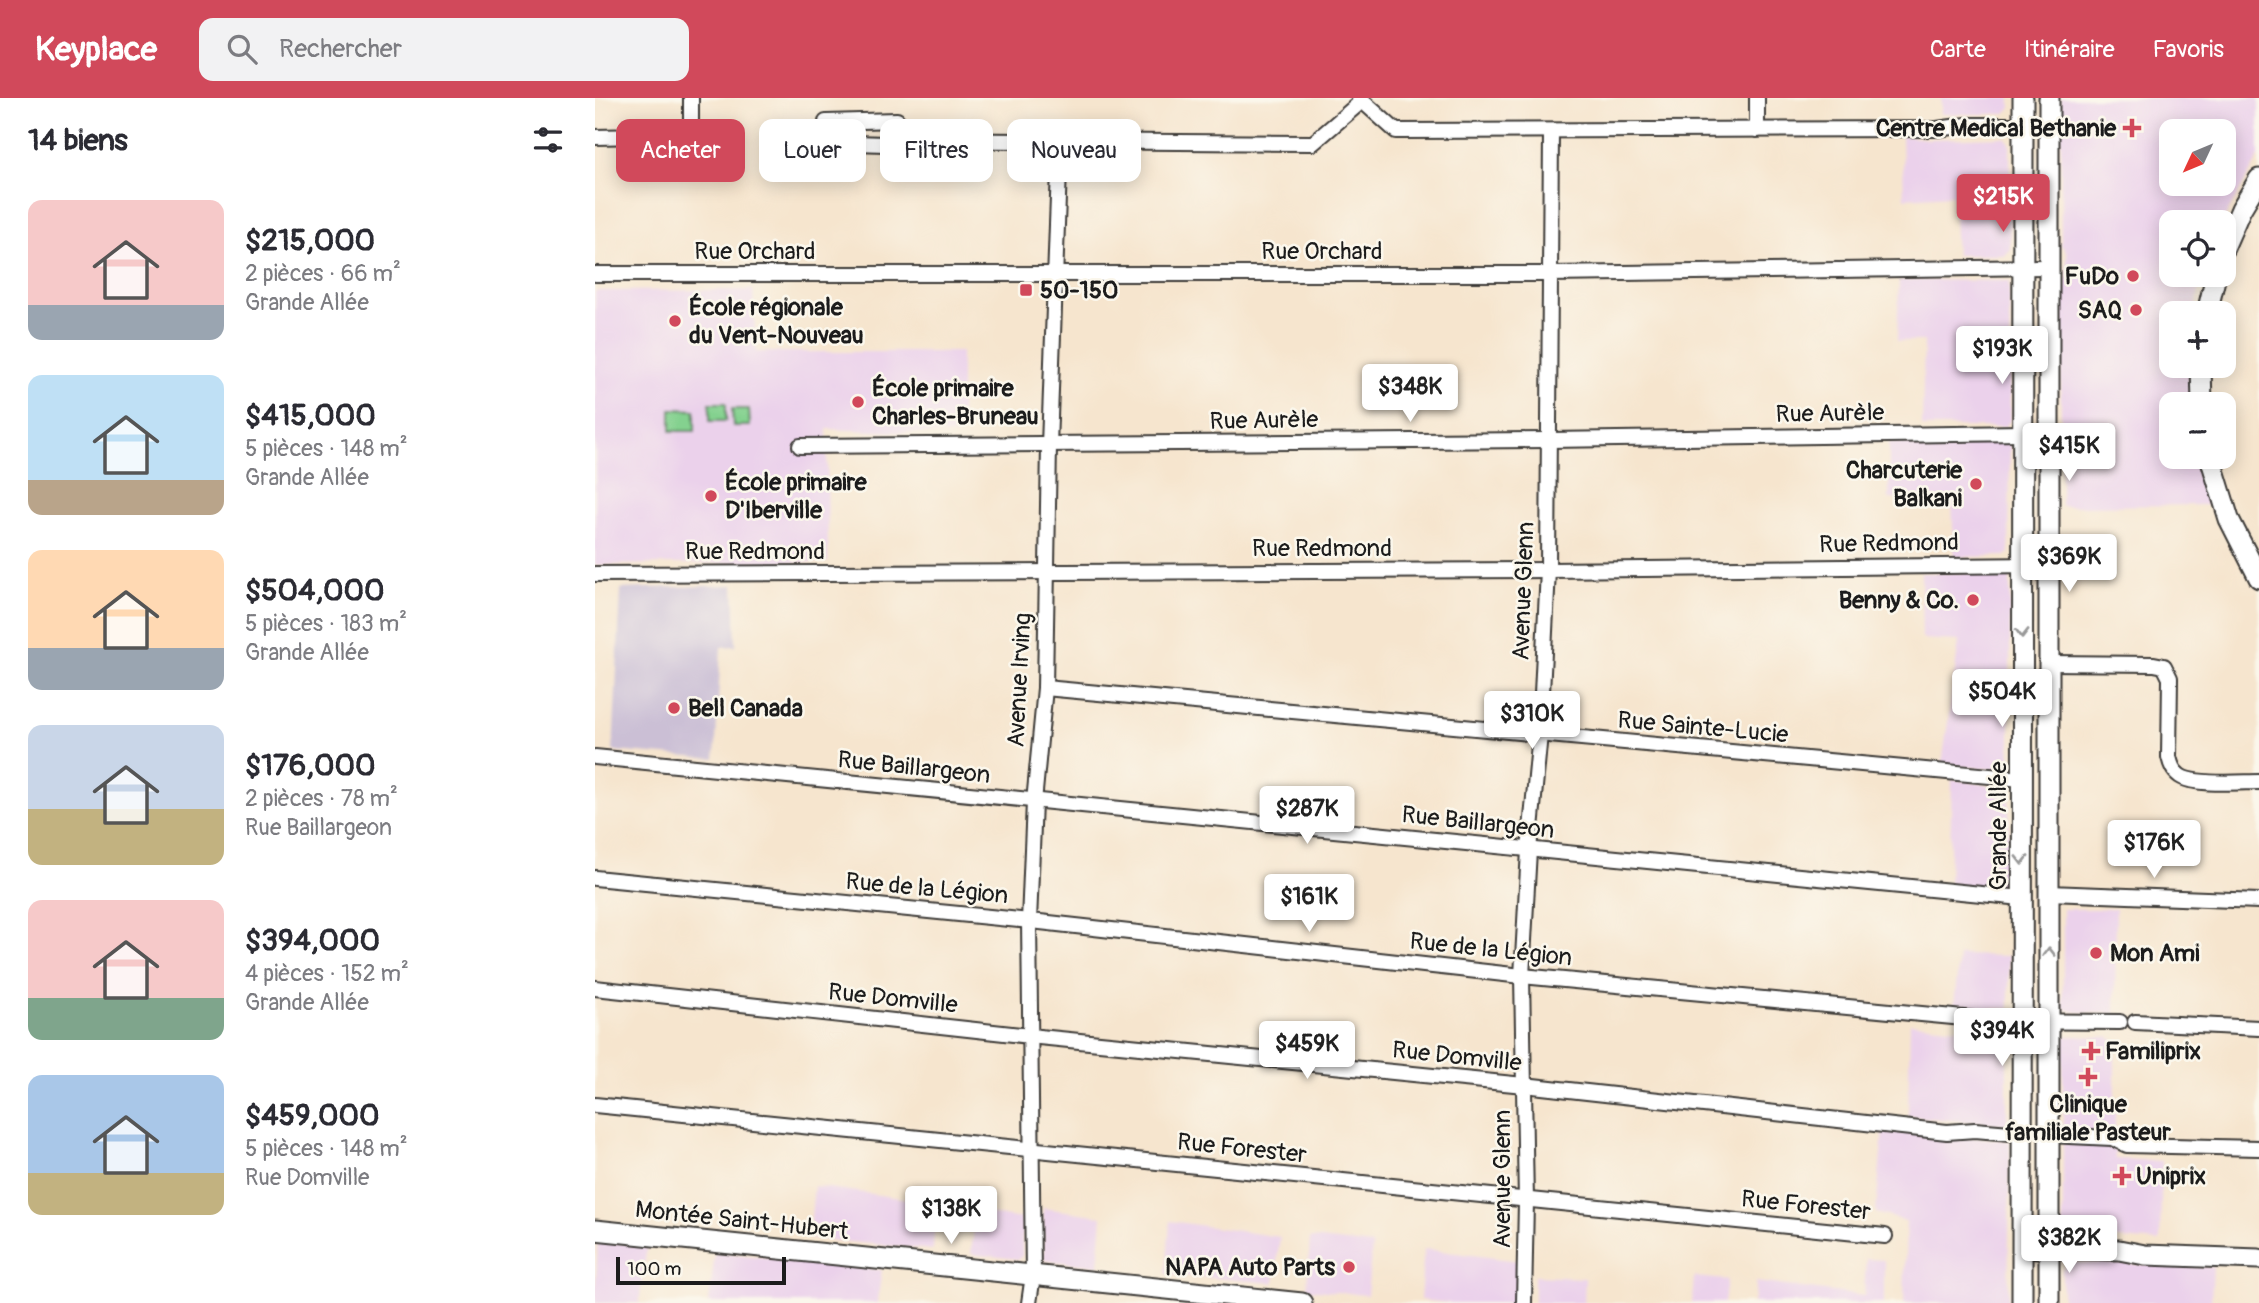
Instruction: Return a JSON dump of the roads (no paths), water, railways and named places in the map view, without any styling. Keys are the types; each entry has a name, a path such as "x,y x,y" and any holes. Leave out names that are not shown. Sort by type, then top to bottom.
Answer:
{"main road":[{"name":"Grande Allée","path":"2022,1303 2023,98"},
{"name":"Grande Allée","path":"2049,98 2049,1303"},
{"path":"2236,220 2259,179"},
{"path":"2214,469 2229,519 2259,578"},
{"name":"Montée Saint-Hubert","path":"595,1230 1302,1303"},
{"path":"2022,1248 2119,1250 2145,1255 2259,1259"}],"street":[{"path":"595,137 691,135 691,98"},
{"path":"1757,98 1757,130"},
{"path":"1141,142 1313,143 1360,99 1397,131 1937,129 1967,125 2023,125"},
{"path":"897,120 901,140 885,144 825,142 826,122 897,120"},
{"name":"Avenue Glenn","path":"1524,1303 1522,976 1529,850 1540,734 1548,570 1551,131"},
{"name":"Avenue Irving","path":"1029,1303 1033,1275 1029,920 1034,802 1045,688 1049,445 1059,182"},
{"name":"Rue Orchard","path":"595,274 1549,274 2049,267"},
{"name":"Rue Aurèle","path":"800,446 2022,433"},
{"name":"Rue Redmond","path":"595,574 2049,565"},
{"path":"2049,663 2164,666 2170,678 2169,757 2176,773 2189,780 2259,782"},
{"name":"Rue Sainte-Lucie","path":"1045,688 2022,779"},
{"name":"Rue Baillargeon","path":"595,757 2022,898"},
{"name":"Rue de la Légion","path":"595,878 1029,920 1522,976 1995,1021 2120,1022"},
{"path":"2049,893 2259,901"},
{"name":"Rue Domville","path":"595,988 1947,1132 1975,1130 2022,1134"},
{"path":"2135,1023 2259,1028"},
{"name":"Rue Forester","path":"595,1105 1885,1236"},
{"path":"2049,1135 2112,1138 2127,1145 2259,1148"}],"place":[{"name":"Centre Medical Bethanie","path":"2132,128"},
{"name":"FuDo","path":"2133,276"},
{"name":"50-150","path":"1026,290"},
{"name":"SAQ","path":"2136,310"},
{"name":"École régionale du Vent-Nouveau","path":"675,321"},
{"name":"École primaire Charles-Bruneau","path":"858,402"},
{"name":"Charcuterie Balkani","path":"1976,484"},
{"name":"École primaire D'Iberville","path":"711,496"},
{"name":"Benny & Co.","path":"1973,600"},
{"name":"Bell Canada","path":"674,708"},
{"name":"Mon Ami","path":"2096,953"},
{"name":"Familiprix","path":"2091,1051"},
{"name":"Clinique familiale Pasteur","path":"2088,1077"},
{"name":"Uniprix","path":"2122,1176"},
{"name":"NAPA Auto Parts","path":"1349,1267"}]}
